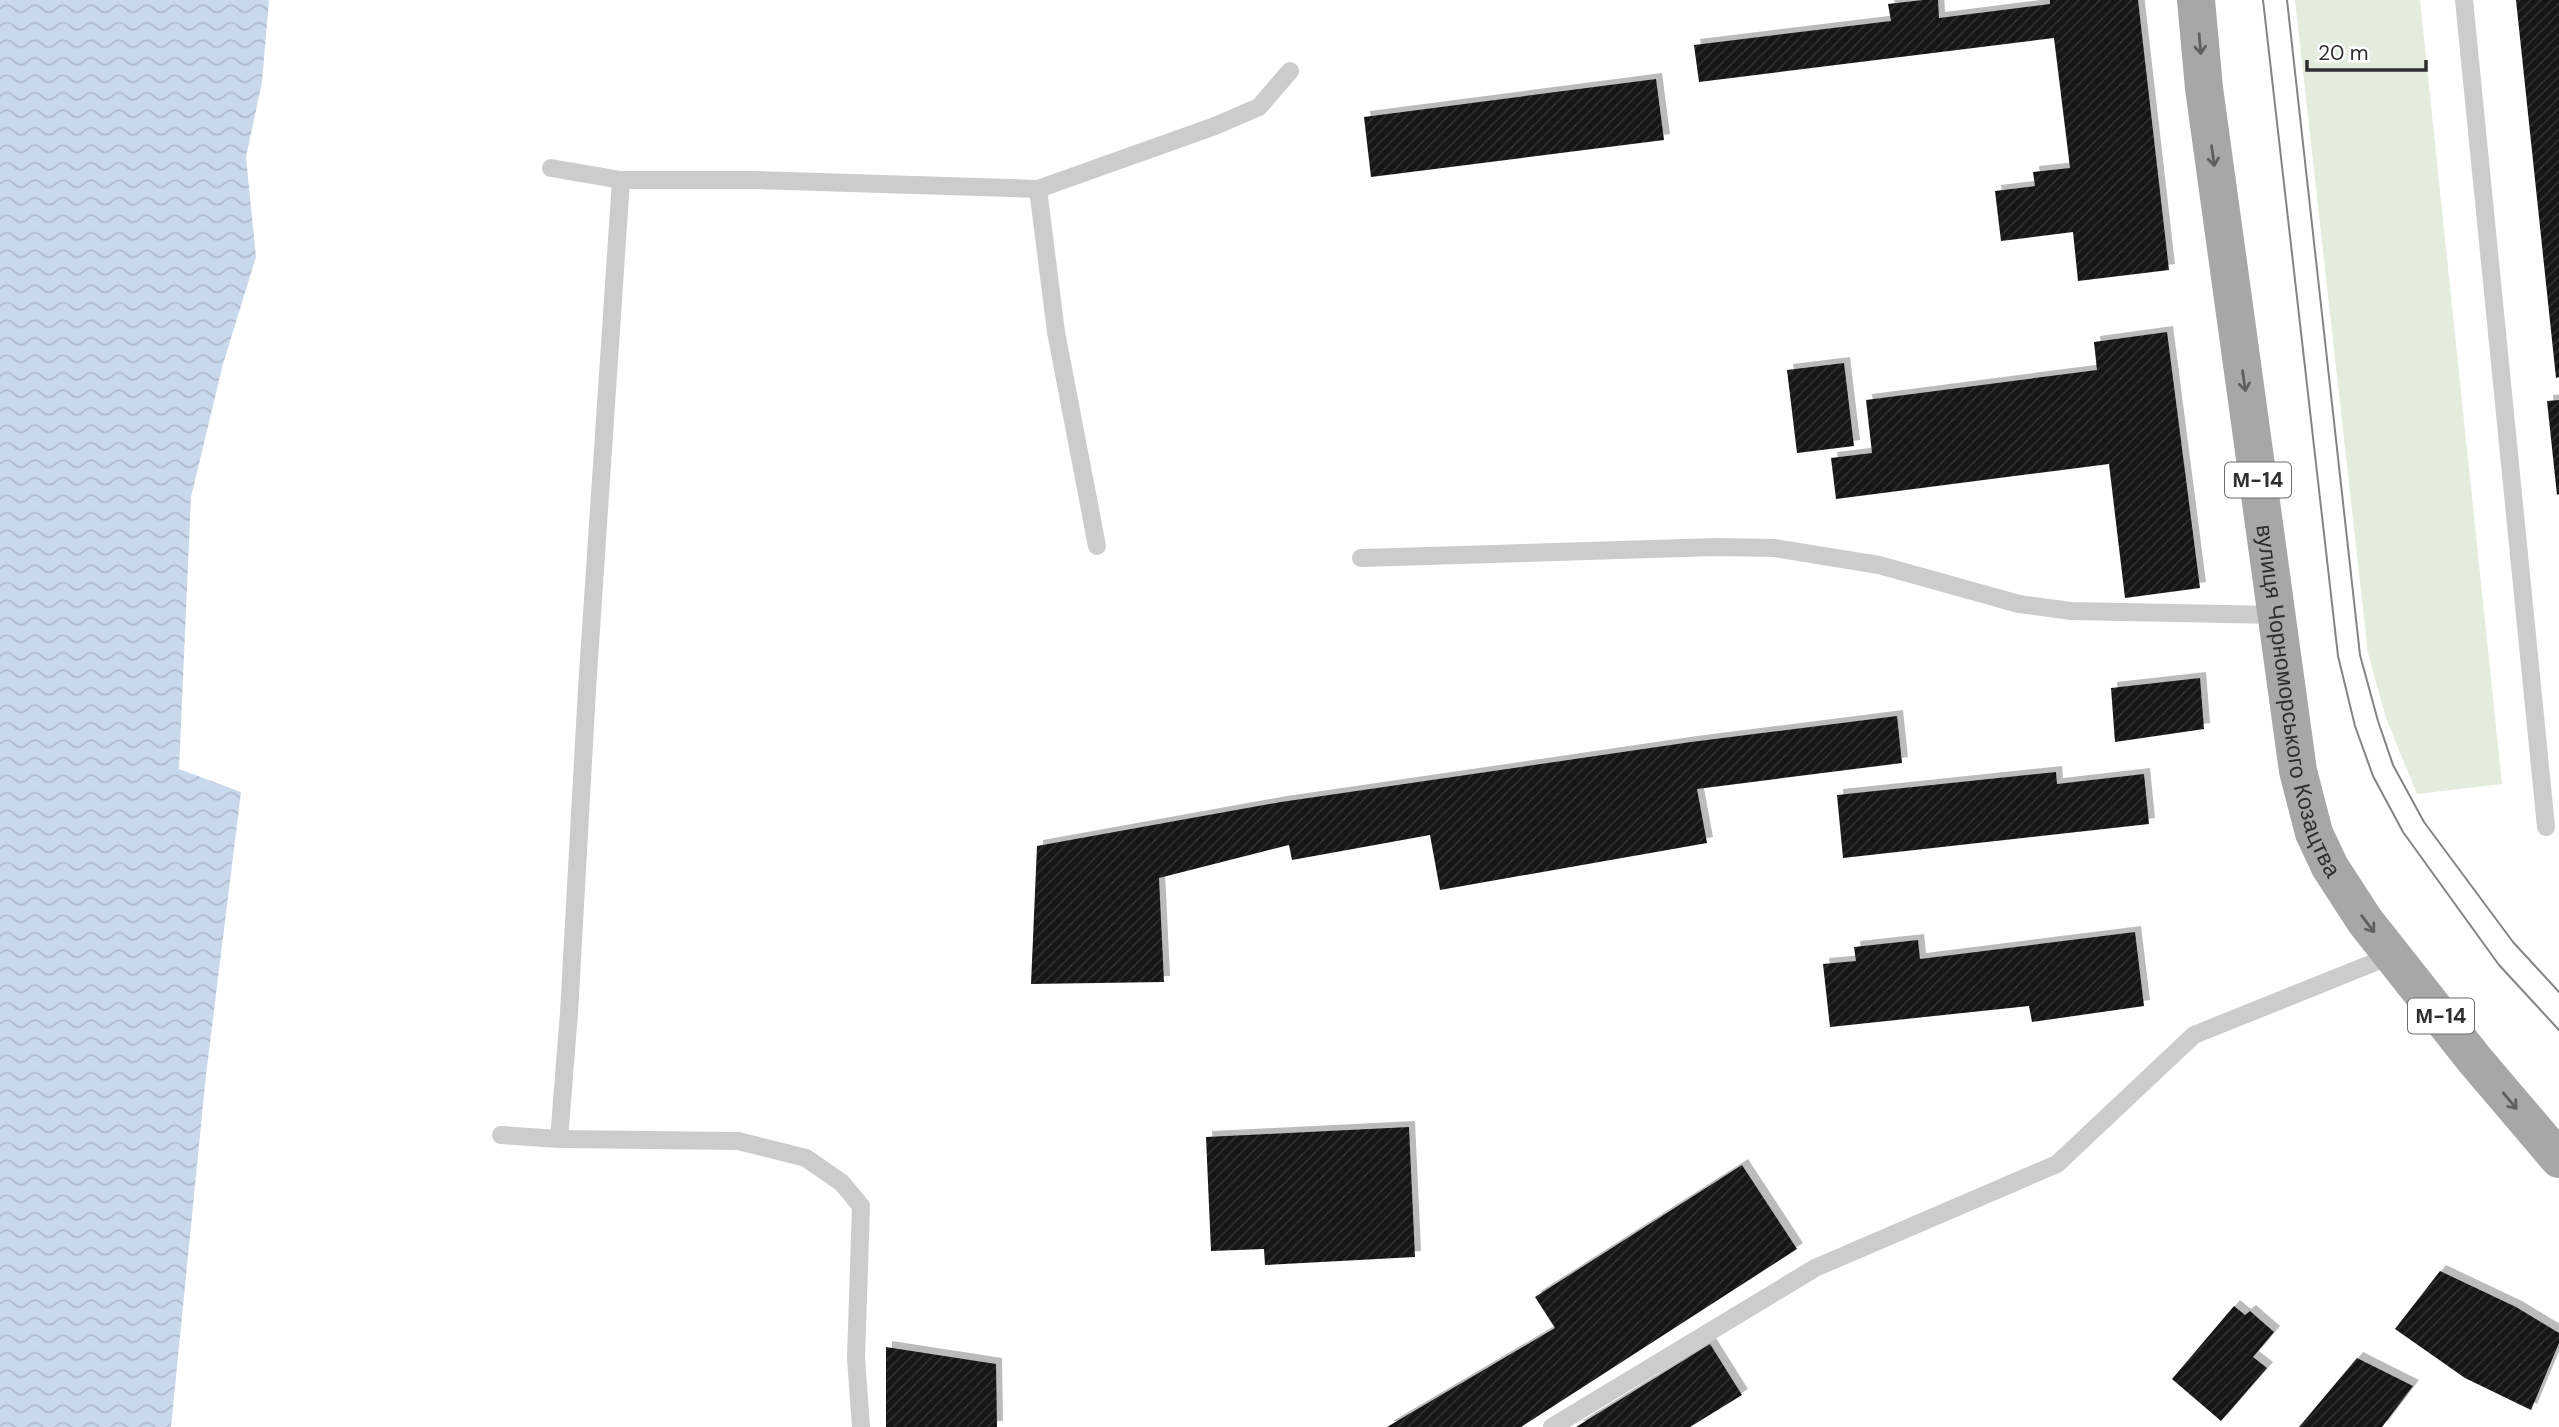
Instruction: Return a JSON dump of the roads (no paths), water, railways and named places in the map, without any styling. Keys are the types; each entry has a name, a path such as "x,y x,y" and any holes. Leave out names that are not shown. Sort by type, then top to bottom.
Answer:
{"main road":[{"name":"вулиця Чорноморського Козацтва","path":"2196,0 2204,88 2298,771 2314,833 2330,867 2365,921 2474,1059 2559,1159"}],"lane":[{"path":"2464,0 2546,827"},
{"path":"551,168 621,180 753,180 1038,189 1215,126 1259,107 1290,71"},
{"path":"559,1139 621,180"},
{"path":"1038,189 1056,332 1097,547"},
{"path":"1361,558 1716,547 1774,548 1879,565 2019,604 2071,611 2277,615"},
{"path":"1552,1427 1815,1268 2057,1164 2194,1035 2393,955"},
{"path":"501,1135 559,1139 738,1141 806,1158 842,1182 861,1206 856,1358 861,1427"}],"water":[{"path":"0,0 269,0 262,82 246,157 256,257 223,364 191,497 179,769 241,792 206,1075 171,1427 0,1427"}],"tram line":[{"path":"2263,0 2338,656 2355,726 2373,776 2403,832 2499,965 2559,1030"},
{"path":"2287,0 2360,655 2378,721 2393,765 2424,822 2513,942 2559,992"}]}
